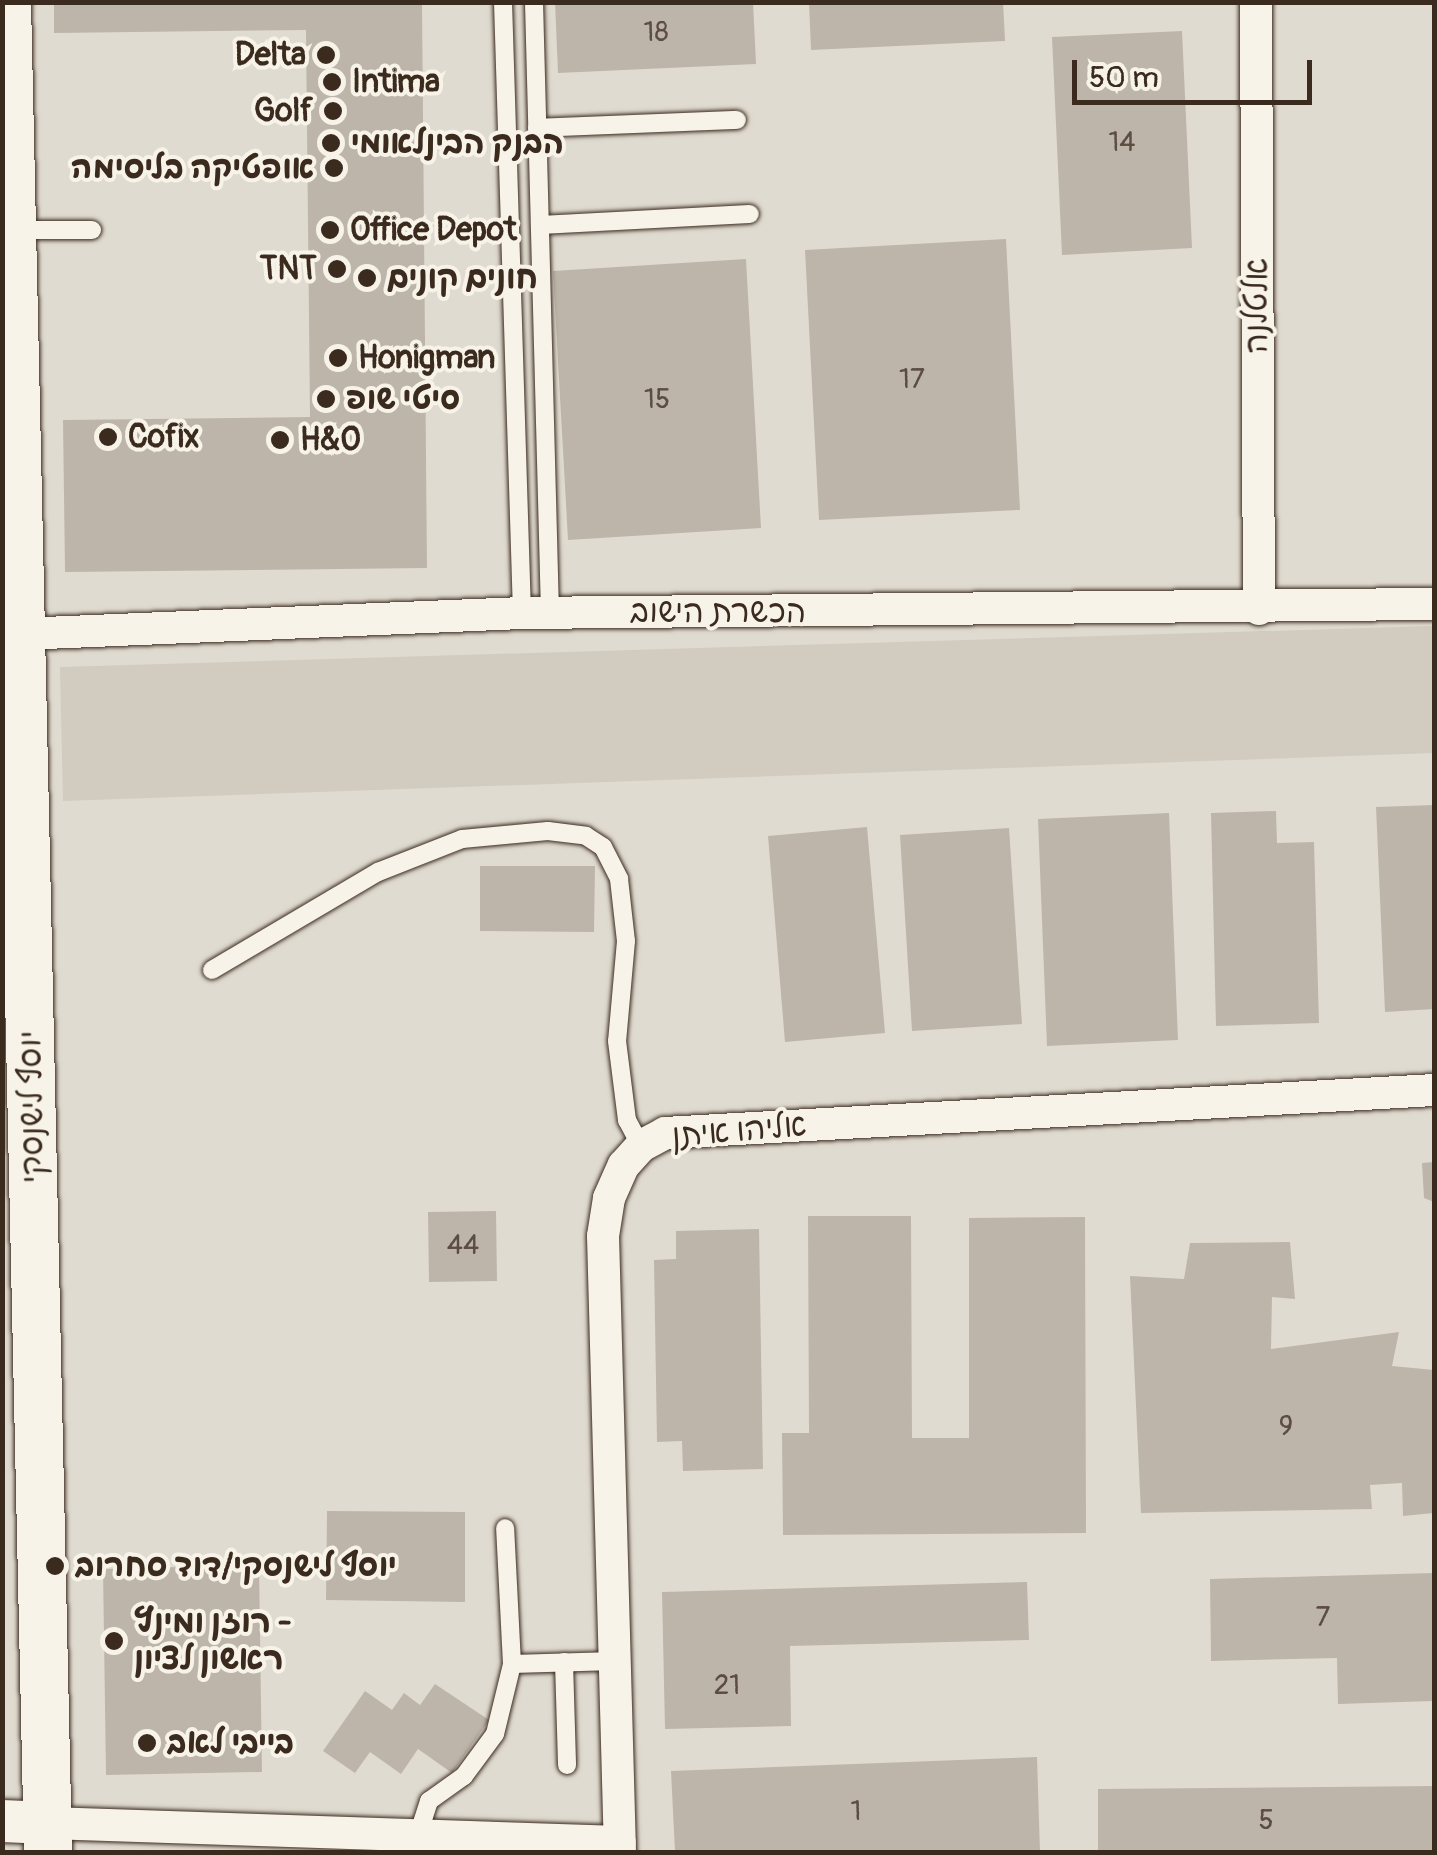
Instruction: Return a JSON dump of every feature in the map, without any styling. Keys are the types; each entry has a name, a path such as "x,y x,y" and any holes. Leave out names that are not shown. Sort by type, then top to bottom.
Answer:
{"main road":[{"name":"יוסף לישנסקי","path":"7,2 26,623 33,1832"}],"street":[{"name":"אלטלנה","path":"1256,2 1258,609"},
{"name":"הכשרת הישוב","path":"26,623 536,612 1258,609 1434,604"},
{"name":"אליהו איתן","path":"620,1847 603,1236 609,1198 624,1165 641,1146 665,1133 1434,1090"},
{"path":"33,1832 418,1835 620,1847"}],"lane":[{"path":"502,2 536,612"},
{"path":"534,2 540,225 536,612"},
{"path":"537,128 737,120"},
{"path":"540,225 750,214"},
{"path":"13,230 92,230"},
{"path":"212,970 378,872 462,840 548,831 586,836 603,846 620,879 626,941 617,1041 627,1120 641,1146"},
{"path":"418,1835 429,1802 464,1776 495,1734 512,1664 504,1528"},
{"path":"512,1664 615,1661"},
{"path":"564,1662 568,1765"}],"shaded area":[{"path":"3,3 1434,3 1434,1852 3,1852"},
{"path":"1434,626 1434,753 63,801 60,667"}],"building":[{"name":"חונים קונים","path":"54,2 422,2 427,568 65,572 63,420 310,417 306,30 54,33"},
{"path":"555,2 753,2 756,64 558,73"},
{"path":"809,2 1003,2 1005,41 811,50"},
{"path":"1182,31 1192,248 1062,255 1052,37"},
{"path":"1006,239 1020,510 819,520 805,250"},
{"path":"746,259 761,528 568,540 553,271"},
{"path":"1434,805 1434,1009 1385,1012 1376,807"},
{"path":"1276,811 1277,843 1314,842 1319,1023 1216,1026 1211,813"},
{"path":"1169,813 1178,1040 1047,1046 1038,819"},
{"path":"867,827 885,1033 785,1042 768,836"},
{"path":"1009,828 1022,1024 912,1031 900,835"},
{"path":"480,866 595,866 594,932 480,931"},
{"path":"1434,1162 1434,1202 1424,1198 1422,1163"},
{"path":"496,1211 497,1281 429,1282 428,1212"},
{"path":"808,1216 911,1216 912,1438 969,1438 969,1218 1085,1217 1086,1533 783,1535 782,1433 809,1433"},
{"path":"759,1229 763,1469 683,1471 682,1441 657,1442 654,1260 676,1259 676,1231"},
{"path":"1290,1242 1295,1299 1272,1297 1271,1349 1399,1332 1392,1366 1434,1370 1434,1513 1403,1516 1402,1483 1370,1485 1372,1509 1141,1513 1130,1276 1184,1279 1190,1243"},
{"path":"327,1511 465,1512 465,1602 326,1600"},
{"path":"259,1565 262,1772 106,1775 103,1569"},
{"path":"1434,1573 1434,1701 1338,1704 1337,1658 1211,1661 1210,1579"},
{"path":"1027,1582 1029,1640 790,1646 791,1726 665,1729 662,1592"},
{"path":"435,1684 489,1720 452,1773 418,1749 401,1774 370,1752 355,1773 323,1751 365,1691 392,1710 404,1693 420,1705"},
{"path":"1037,1757 1040,1852 675,1852 671,1771"},
{"path":"1434,1786 1434,1852 1098,1852 1098,1789"}],"place":[{"name":"Delta","path":"326,55"},
{"name":"Intima","path":"332,82"},
{"name":"Golf","path":"333,111"},
{"name":"הבנק הבינלאומי","path":"331,143"},
{"name":"אופטיקה בליסימה","path":"334,168"},
{"name":"Office Depot","path":"330,230"},
{"name":"TNT","path":"337,269"},
{"name":"חונים קונים","path":"367,278"},
{"name":"Honigman","path":"338,358"},
{"name":"סיטי שופ","path":"326,399"},
{"name":"Cofix","path":"108,437"},
{"name":"H&O","path":"280,440"},
{"name":"יוסף לישנסקי/דוד סחרוב","path":"55,1566"},
{"name":"רוזן ומינץ - ראשון לציון","path":"114,1641"},
{"name":"בייבי לאב","path":"147,1743"}]}
